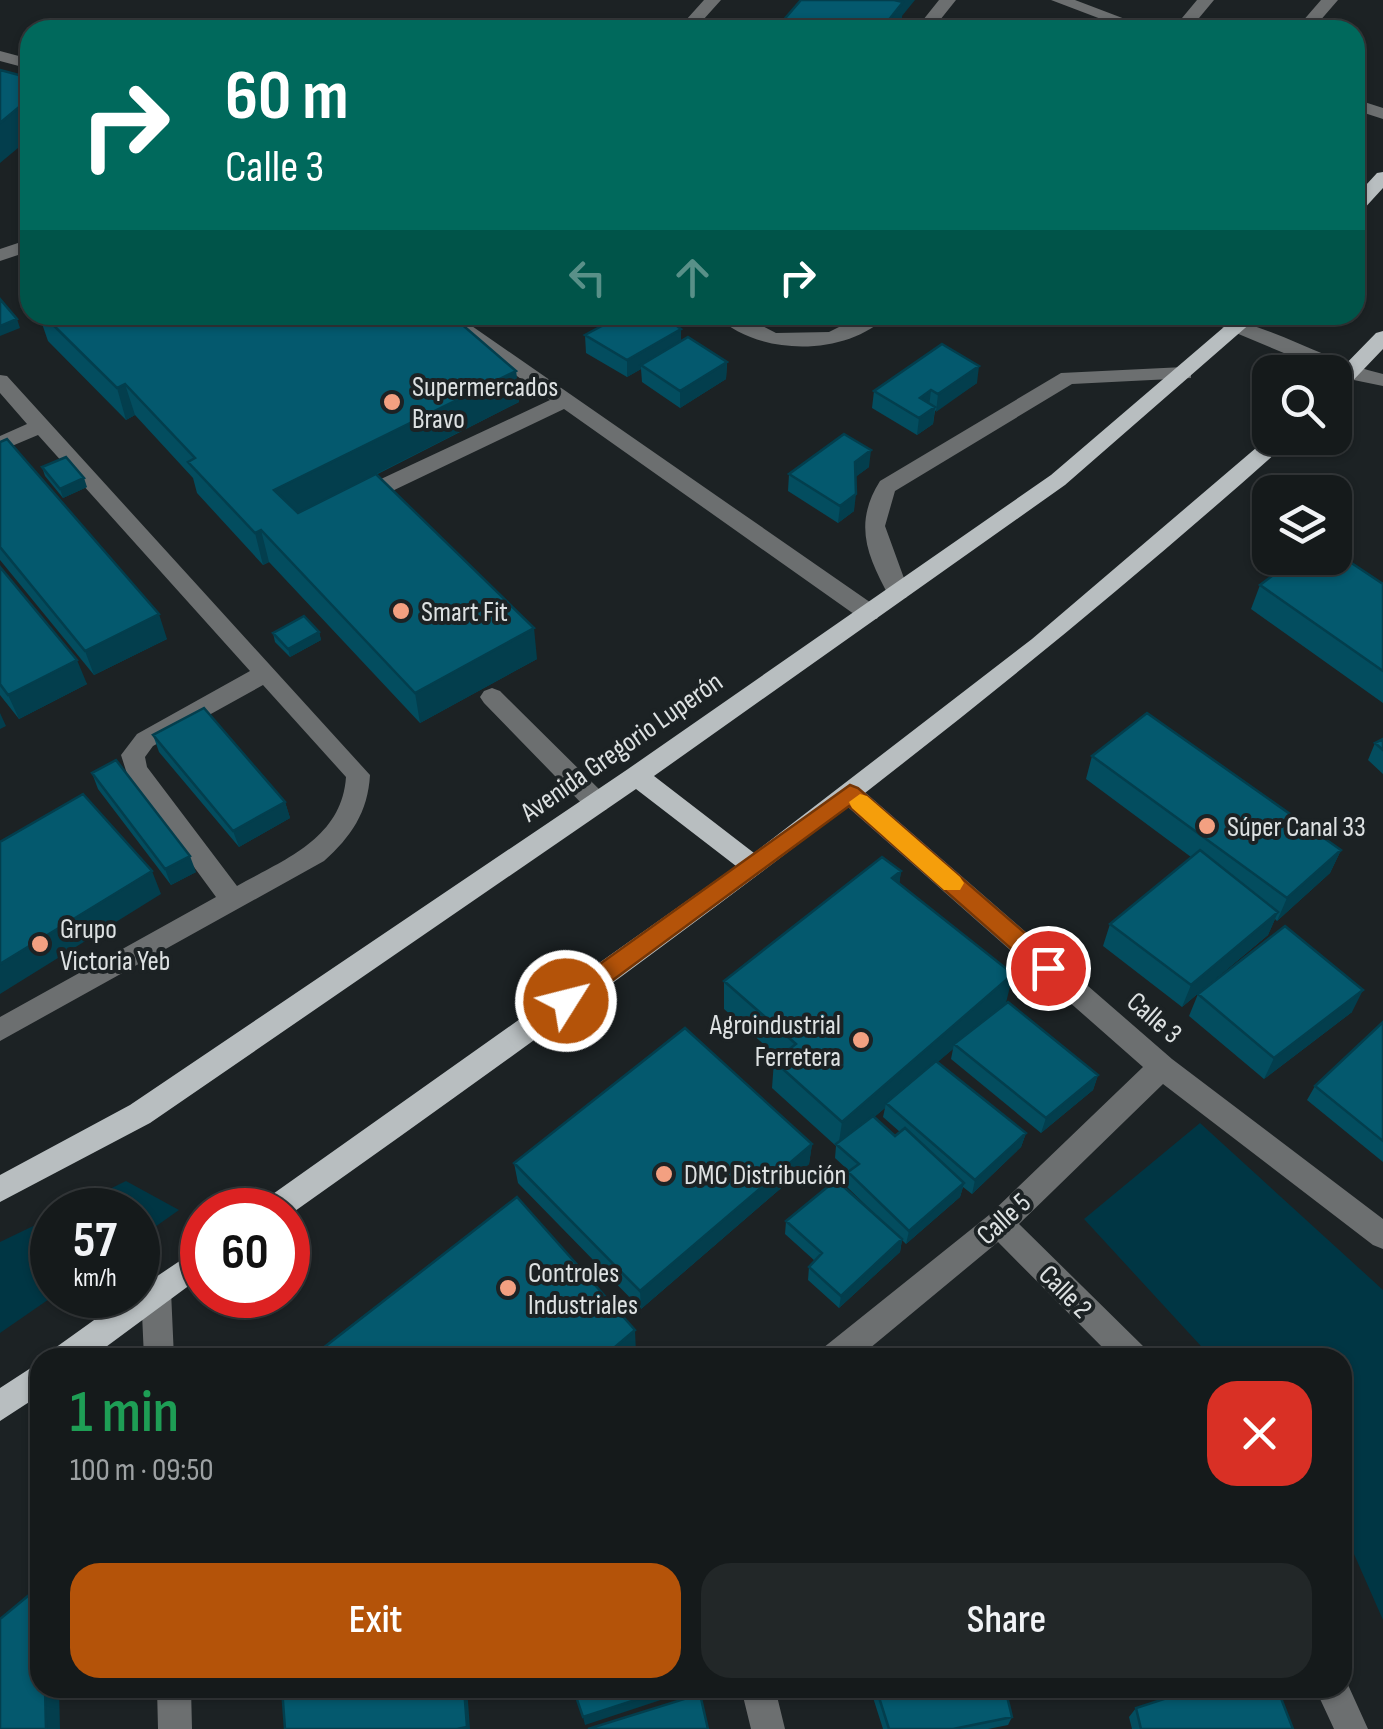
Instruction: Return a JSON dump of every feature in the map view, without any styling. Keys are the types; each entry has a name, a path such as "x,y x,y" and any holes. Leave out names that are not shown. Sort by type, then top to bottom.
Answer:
{"main road":[{"path":"1365,197 1383,177"},
{"name":"Avenida Gregorio Luperón","path":"0,1189 140,1114 869,614 1058,480 1241,325"},
{"path":"1352,370 1383,337"},
{"path":"304,1188 850,794 1197,514 1261,455"},
{"path":"636,776 752,865"},
{"path":"80,1348 121,1318"},
{"path":"0,1406 30,1384"}],"street":[{"path":"695,20 714,0"},
{"path":"931,20 948,0"},
{"path":"1059,0 1084,4 1122,20"},
{"path":"1189,20 1206,0"},
{"path":"1313,20 1330,0"},
{"path":"458,325 869,614"},
{"path":"747,325 773,339 833,338 858,325"},
{"path":"1247,325 1299,355"},
{"path":"898,592 872,523 875,502 887,486 1068,378 1184,373"},
{"path":"0,380 358,775 358,796 351,817 336,837 315,854 0,1030"},
{"path":"1352,380 1383,380"},
{"path":"344,505 567,400"},
{"path":"0,444 40,426"},
{"path":"233,900 136,770 133,755 145,740 266,673"},
{"path":"492,696 597,803"},
{"name":"Calle 3","path":"850,794 1162,1066 1383,1236"},
{"name":"Calle 5","path":"846,1348 999,1224 1162,1066"},
{"name":"Calle 2","path":"999,1224 1124,1348"},
{"path":"157,1318 159,1348"},
{"path":"174,1698 176,1729"},
{"path":"760,1698 768,1729"},
{"path":"1337,1698 1351,1729"}],"shaded area":[{"path":"1200,1123 1383,1290 1383,1620 1352,1549 1352,1348 1203,1348 1084,1219"},
{"path":"126,1181 139,1188 112,1188"},
{"path":"160,1200 179,1210 160,1223"},
{"path":"30,1228 30,1312 0,1333 0,1242"}],"building":[{"path":"801,0 903,2 889,20 784,20"},
{"path":"0,70 20,75 20,106 0,123"},
{"path":"0,299 17,319 0,326"},
{"path":"53,325 463,325 516,371 274,490 298,513 376,474 534,628 415,693 261,530 255,533 188,462 195,458 125,384 117,388"},
{"path":"604,325 676,325 681,329 627,360 585,335"},
{"path":"688,337 727,362 680,391 641,365"},
{"path":"942,344 979,366 938,394 931,390 920,398 935,407 919,418 874,391"},
{"path":"844,434 871,450 855,462 856,494 840,506 789,474"},
{"path":"7,439 159,614 85,651 0,547 0,442"},
{"path":"66,457 84,478 60,489 42,467"},
{"path":"1352,563 1383,584 1383,671 1260,585 1273,575 1352,575"},
{"path":"0,567 77,660 8,695 0,684"},
{"path":"304,616 319,632 288,649 273,633"},
{"path":"204,708 285,802 233,831 153,735"},
{"name":"Súper Canal 33","path":"1147,713 1341,850 1287,898 1092,756"},
{"path":"116,760 190,856 165,869 92,773"},
{"name":"Grupo Victoria Yeb","path":"83,794 152,871 0,964 0,842"},
{"path":"1200,850 1278,912 1191,985 1110,924"},
{"name":"Agroindustrial Ferretera","path":"882,857 901,871 892,878 1013,974 842,1122 774,1061 796,1044 724,981"},
{"path":"1285,926 1363,990 1274,1058 1198,994"},
{"path":"1008,1002 1098,1075 1046,1118 954,1044"},
{"path":"1383,1022 1383,1141 1315,1086"},
{"name":"DMC Distribución","path":"685,1028 812,1144 640,1291 514,1163"},
{"path":"936,1061 1026,1133 975,1180 886,1103"},
{"path":"873,1116 895,1136 905,1128 964,1183 909,1231 848,1172 859,1164 836,1144"},
{"path":"836,1180 902,1239 841,1296 809,1267 822,1253 786,1221"},
{"name":"Controles Industriales","path":"517,1197 635,1330 614,1348 323,1348"},
{"path":"30,1594 30,1698 45,1698 46,1729 0,1729 0,1619"},
{"path":"283,1698 465,1698 467,1727 457,1729 285,1729"},
{"path":"576,1698 641,1698 583,1717"},
{"path":"687,1698 701,1698 708,1729 588,1729"},
{"path":"879,1698 1007,1698 1012,1717 953,1729 889,1729"},
{"path":"1167,1698 1281,1698 1293,1729 1141,1729 1136,1708"}],"slow traffic":[{"path":"860,802 952,883"}],"place":[{"name":"Supermercados Bravo","path":"392,402"},
{"name":"Smart Fit","path":"401,611"},
{"name":"Súper Canal 33","path":"1207,826"},
{"name":"Grupo Victoria Yeb","path":"40,944"},
{"name":"Agroindustrial Ferretera","path":"861,1040"},
{"name":"DMC Distribución","path":"664,1174"},
{"name":"Controles Industriales","path":"508,1288"}],"route":[{"path":"566,1001 850,794 1048,968"}]}
